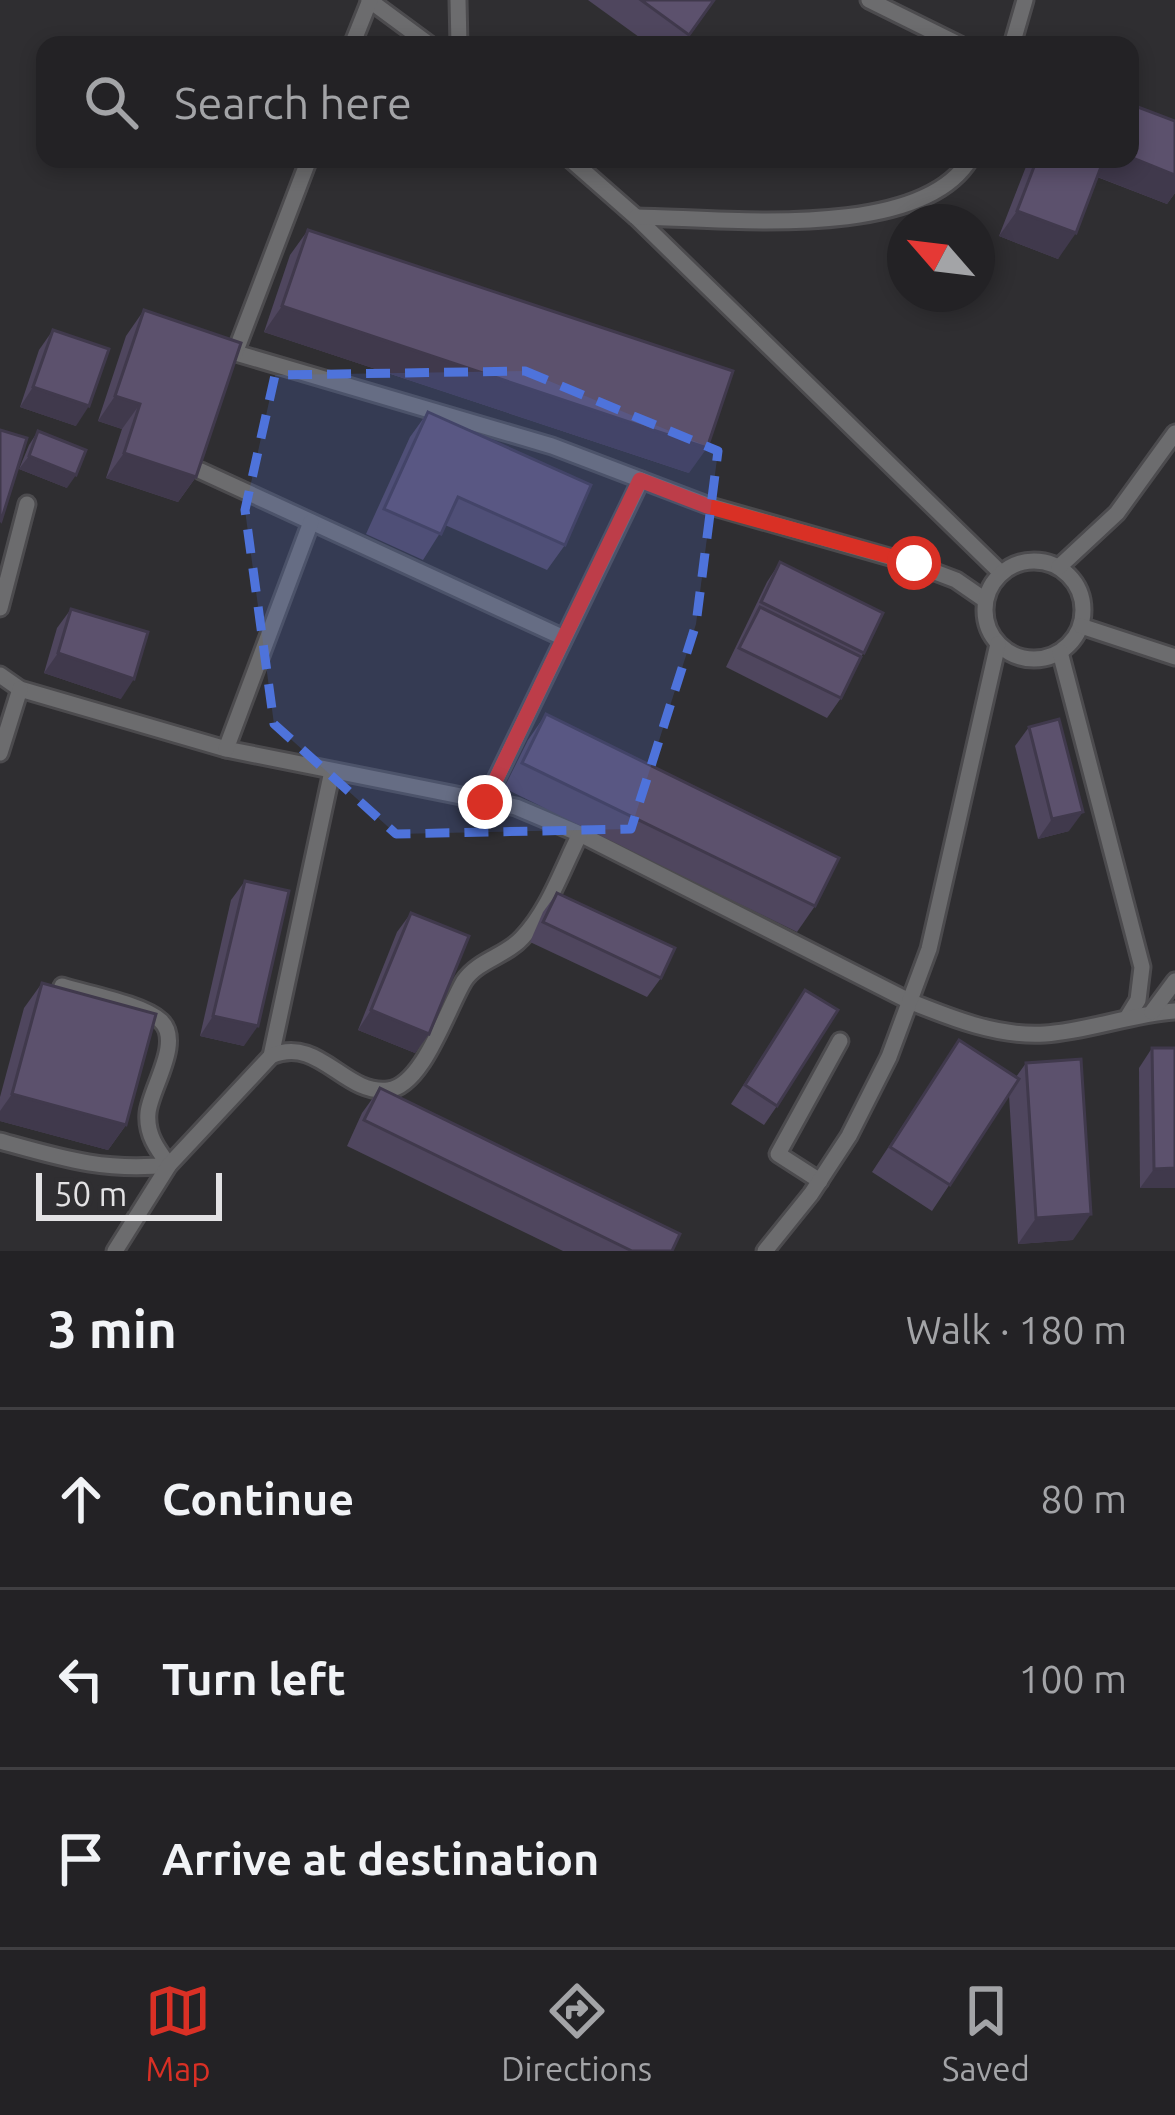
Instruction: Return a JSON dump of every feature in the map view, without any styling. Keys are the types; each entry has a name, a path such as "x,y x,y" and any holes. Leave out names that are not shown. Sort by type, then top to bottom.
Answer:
{"lane":[{"path":"355,36 369,0 418,36"},
{"path":"458,0 459,36"},
{"path":"869,0 944,36"},
{"path":"910,17 916,0"},
{"path":"1015,36 1025,0"},
{"path":"235,353 306,168"},
{"path":"580,168 637,217 1000,573"},
{"path":"637,217 832,219 882,213 925,200 962,168"},
{"path":"197,342 552,446 707,506 934,571 985,600"},
{"path":"1059,567 1117,513 1175,434"},
{"path":"201,471 564,638"},
{"path":"485,802 640,480"},
{"path":"0,608 27,504"},
{"path":"226,749 311,522"},
{"path":"1029,560 1059,567 1080,592 1081,626 1060,652 1028,659 998,644 984,616 985,600 1000,573 1029,560"},
{"path":"1081,626 1175,657"},
{"path":"765,1251 849,1136 889,1057 928,949 998,644"},
{"path":"1060,652 1142,967 1138,1000 1127,1018"},
{"path":"0,675 20,689 226,749 516,807 580,833 909,1001 1000,1031 1045,1034 1175,1011"},
{"path":"0,753 20,689"},
{"path":"271,1056 332,772"},
{"path":"116,1251 169,1165 271,1056 287,1049 303,1052 378,1090 393,1090 407,1082 468,975 520,940 532,926 580,833"},
{"path":"1152,1012 1175,981"},
{"path":"62,986 141,1011 160,1020 167,1030 168,1045 148,1113 151,1139 169,1165"},
{"path":"820,1181 778,1154 840,1040"},
{"path":"0,1142 94,1167 126,1170 169,1165"}],"highlighted area":[{"path":"525,371 718,451 696,624 631,829 396,834 274,724 245,510 275,375"}],"building":[{"path":"641,0 714,0 689,35"},
{"path":"1139,107 1175,121 1175,175 1139,161"},
{"path":"1034,168 1101,168 1076,233 1017,211"},
{"path":"308,230 733,371 707,448 282,306"},
{"path":"144,310 241,343 196,477 124,453 140,404 115,396"},
{"path":"53,330 109,349 89,406 33,387"},
{"path":"428,412 591,485 565,545 458,497 441,534 384,509"},
{"path":"0,430 27,438 1,521 0,520"},
{"path":"38,431 86,450 76,475 29,456"},
{"path":"780,562 883,613 864,653 761,602"},
{"path":"760,607 861,657 841,698 739,648"},
{"path":"71,609 148,632 134,679 58,653"},
{"path":"546,714 839,858 815,906 522,763"},
{"path":"1059,719 1083,812 1052,819 1029,727"},
{"path":"245,881 289,891 258,1026 213,1016"},
{"path":"557,893 675,948 661,978 543,922"},
{"path":"411,913 469,936 429,1034 371,1010"},
{"path":"42,983 156,1014 126,1125 12,1094"},
{"path":"805,990 838,1010 777,1106 745,1085"},
{"path":"959,1040 1019,1079 950,1185 890,1147"},
{"path":"1152,1048 1175,1048 1175,1168 1154,1169"},
{"path":"1081,1059 1091,1214 1036,1218 1026,1063"},
{"path":"380,1088 680,1234 672,1251 632,1251 364,1120"}],"route":[{"path":"485,802 640,480 707,506 914,563"}]}
